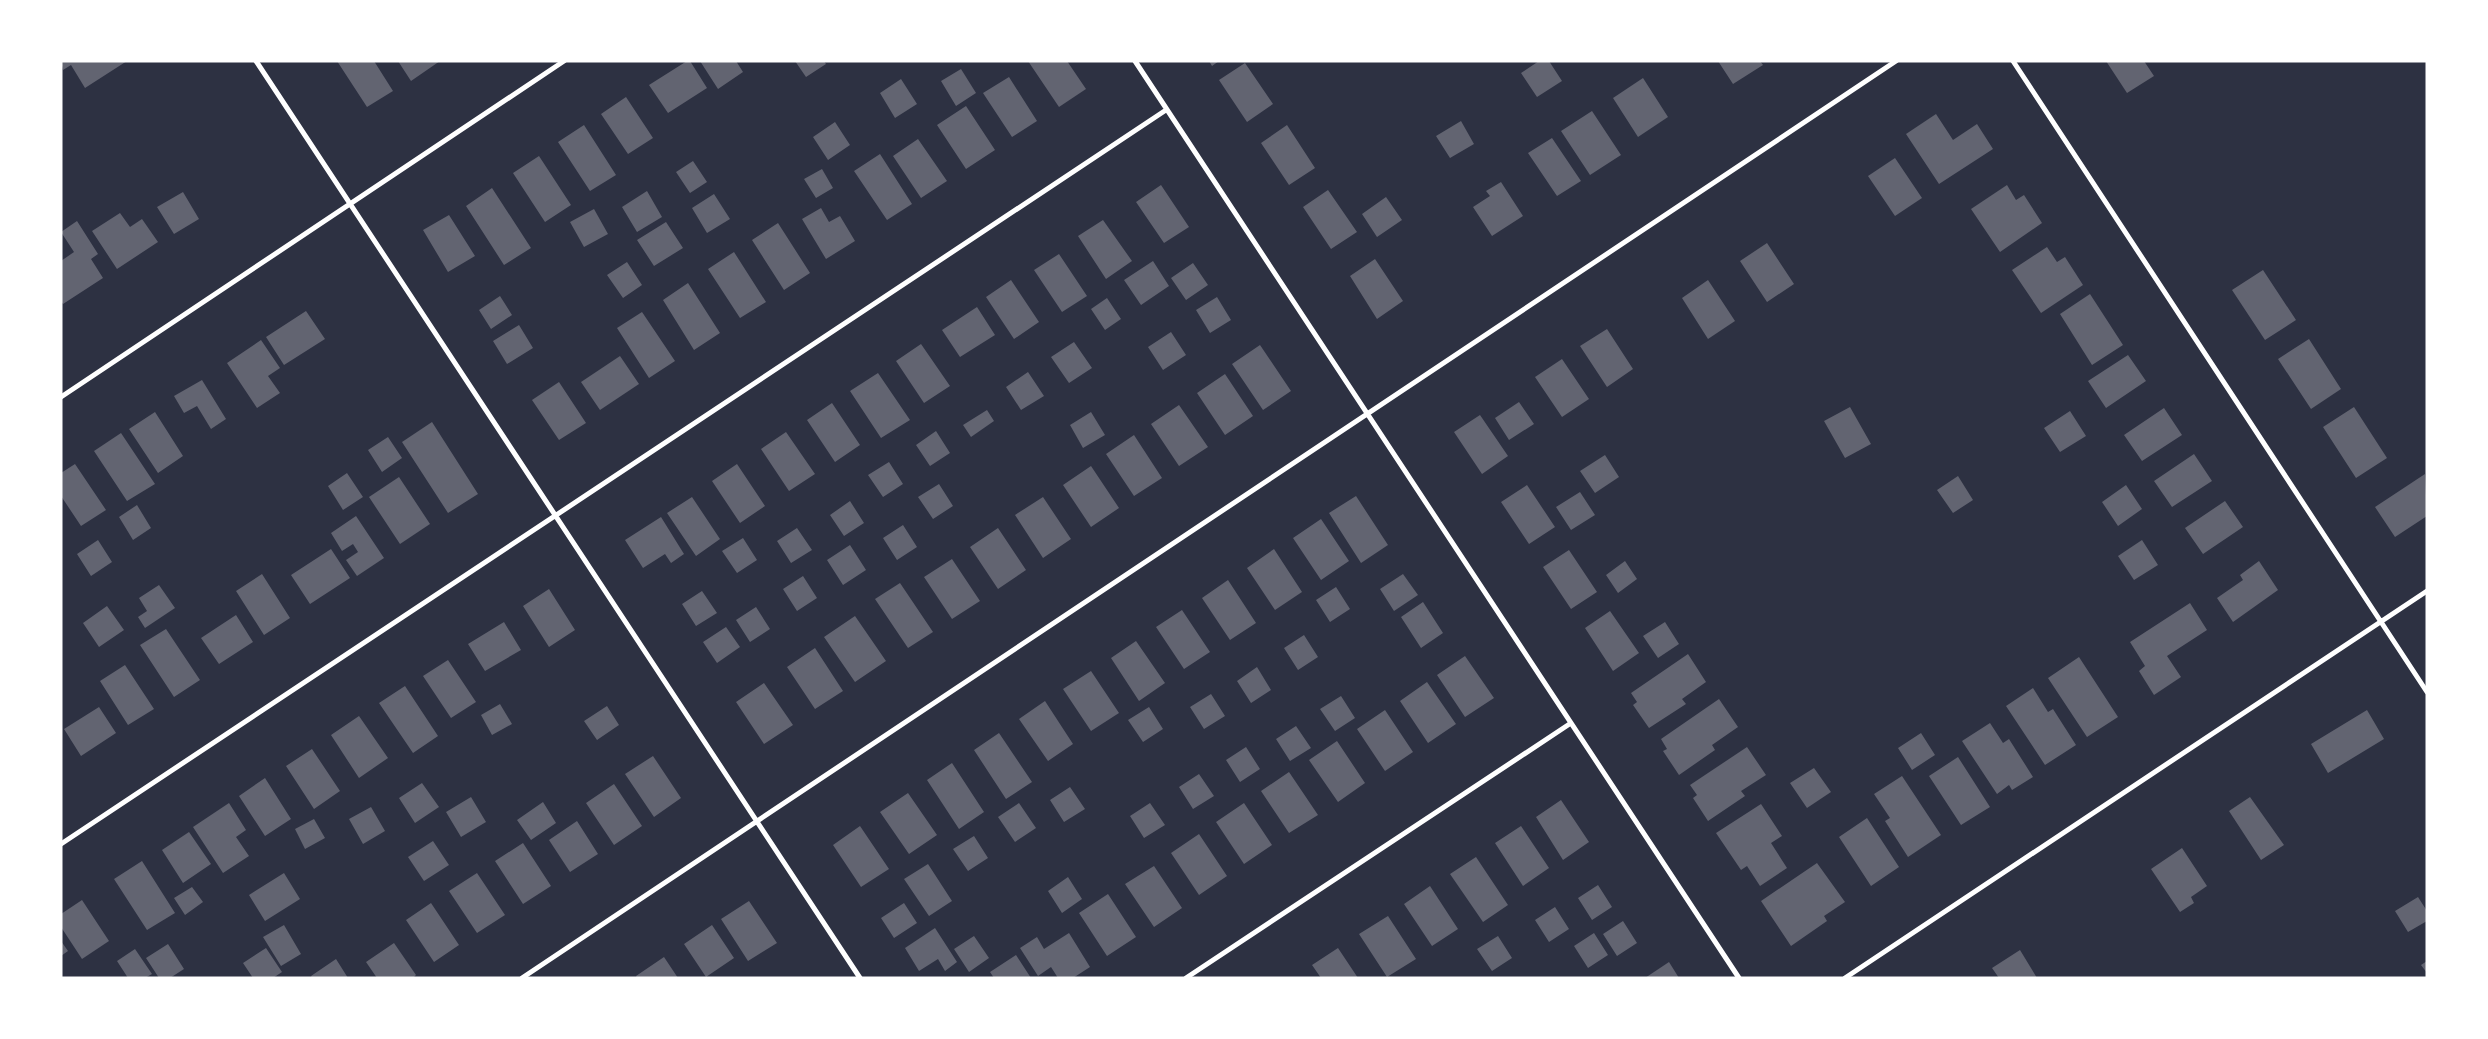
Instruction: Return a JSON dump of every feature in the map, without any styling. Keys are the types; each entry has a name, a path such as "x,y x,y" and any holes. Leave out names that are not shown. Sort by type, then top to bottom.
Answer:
{"street":[{"path":"256,61 860,978"},
{"path":"61,397 564,61"},
{"path":"1134,61 1738,978"},
{"path":"522,978 1896,61"},
{"path":"2013,61 2427,692"},
{"path":"61,844 1166,110"},
{"path":"1845,978 2427,591"},
{"path":"1186,978 1571,723"}],"building":[{"path":"61,61 127,61 85,88 71,65 63,70"},
{"path":"337,61 374,61 393,91 367,107"},
{"path":"398,61 440,61 411,81"},
{"path":"687,61 690,61 707,88 668,113 649,85"},
{"path":"700,61 736,61 743,72 718,89"},
{"path":"795,61 824,61 826,64 806,77"},
{"path":"1028,61 1067,61 1086,89 1059,107"},
{"path":"1209,61 1219,61 1212,66"},
{"path":"1539,61 1549,61 1562,81 1537,97 1521,73"},
{"path":"1718,61 1760,61 1763,65 1733,84"},
{"path":"2106,61 2144,61 2154,76 2127,93"},
{"path":"1245,63 1273,104 1247,122 1219,80"},
{"path":"961,69 976,93 956,106 941,81"},
{"path":"1009,77 1037,121 1012,137 983,93"},
{"path":"1643,78 1668,117 1638,137 1613,98"},
{"path":"901,79 917,104 895,118 880,93"},
{"path":"626,97 653,138 628,154 601,114"},
{"path":"966,106 995,150 966,169 937,125"},
{"path":"1592,111 1621,155 1590,175 1561,131"},
{"path":"1936,114 1953,140 1977,124 1993,149 1939,184 1906,134"},
{"path":"1461,121 1474,144 1450,158 1436,136"},
{"path":"835,122 850,145 828,160 813,137"},
{"path":"584,125 616,175 590,191 558,142"},
{"path":"1287,125 1315,168 1289,185 1261,143"},
{"path":"1552,138 1581,181 1557,196 1528,153"},
{"path":"918,139 947,181 921,198 893,156"},
{"path":"880,154 912,204 887,220 854,171"},
{"path":"539,156 571,205 545,222 513,173"},
{"path":"1895,158 1922,198 1895,216 1868,176"},
{"path":"693,161 707,182 690,193 676,172"},
{"path":"822,169 833,188 816,198 804,179"},
{"path":"1501,182 1523,216 1492,236 1473,207 1490,196 1486,191"},
{"path":"1161,185 1189,227 1164,243 1136,202"},
{"path":"2007,185 2016,200 2024,195 2042,223 2000,252 1971,209"},
{"path":"492,188 531,248 504,265 466,206"},
{"path":"1328,190 1357,232 1331,249 1303,207"},
{"path":"647,191 662,217 637,232 622,207"},
{"path":"183,192 199,219 174,234 157,207"},
{"path":"714,194 730,219 707,233 692,208"},
{"path":"1386,197 1402,220 1377,237 1362,214"},
{"path":"821,208 829,222 840,216 855,241 826,259 802,219"},
{"path":"594,209 608,234 584,247 570,222"},
{"path":"120,213 130,227 142,219 158,242 117,269 92,231"},
{"path":"449,215 475,256 448,272 423,230"},
{"path":"1103,220 1132,261 1106,279 1078,236"},
{"path":"77,221 98,254 91,259 103,278 63,304 61,301 61,261 74,252 61,232"},
{"path":"666,222 683,248 654,266 637,240"},
{"path":"778,223 810,273 784,290 752,240"},
{"path":"1767,243 1794,284 1767,302 1740,261"},
{"path":"2047,247 2057,262 2065,257 2083,285 2041,313 2012,270"},
{"path":"734,252 766,302 740,318 708,269"},
{"path":"1059,254 1087,296 1062,312 1034,270"},
{"path":"1375,259 1403,301 1377,319 1350,276"},
{"path":"1153,261 1169,286 1141,305 1124,280"},
{"path":"627,262 642,285 623,298 607,275"},
{"path":"1193,263 1208,285 1186,300 1171,278"},
{"path":"2263,270 2296,320 2265,340 2232,290"},
{"path":"1011,280 1039,322 1014,339 986,297"},
{"path":"1708,280 1735,321 1708,339 1682,298"},
{"path":"688,283 720,333 694,350 663,300"},
{"path":"2090,294 2123,345 2092,365 2060,314"},
{"path":"500,296 512,315 491,329 479,310"},
{"path":"1217,297 1231,320 1210,333 1196,310"},
{"path":"1107,298 1121,319 1105,330 1091,309"},
{"path":"977,307 995,335 960,357 942,330"},
{"path":"306,311 325,339 284,365 266,337"},
{"path":"642,312 675,361 649,378 617,328"},
{"path":"519,325 533,348 507,364 493,341"},
{"path":"1607,329 1633,369 1607,387 1580,346"},
{"path":"1171,332 1186,355 1163,370 1148,347"},
{"path":"2309,339 2341,389 2311,409 2278,359"},
{"path":"261,340 280,368 268,376 280,393 257,408 227,363"},
{"path":"1074,342 1092,368 1069,383 1051,357"},
{"path":"921,344 950,386 924,403 896,361"},
{"path":"1260,345 1291,391 1263,410 1232,364"},
{"path":"2128,355 2146,381 2106,408 2088,381"},
{"path":"620,356 639,384 600,410 581,382"},
{"path":"1562,359 1589,399 1562,417 1535,377"},
{"path":"1028,372 1044,396 1021,410 1006,387"},
{"path":"878,373 910,420 881,438 850,391"},
{"path":"1225,374 1253,416 1225,435 1197,393"},
{"path":"202,380 226,419 211,429 197,406 184,413 174,396"},
{"path":"559,382 586,423 559,440 532,400"},
{"path":"1519,402 1534,424 1509,440 1495,418"},
{"path":"832,403 860,445 835,462 807,420"},
{"path":"1179,405 1208,447 1179,466 1151,424"},
{"path":"1850,407 1871,444 1845,458 1824,421"},
{"path":"2354,407 2387,458 2356,478 2323,427"},
{"path":"2164,408 2182,435 2142,461 2124,435"},
{"path":"987,410 994,421 971,437 963,425"},
{"path":"2070,411 2086,436 2060,452 2044,428"},
{"path":"155,412 183,456 158,473 129,429"},
{"path":"1091,412 1105,435 1083,448 1070,425"},
{"path":"1480,415 1508,456 1482,474 1454,432"},
{"path":"432,422 478,494 448,513 402,442"},
{"path":"936,431 950,453 930,466 916,445"},
{"path":"786,432 815,474 789,491 761,449"},
{"path":"121,433 155,484 127,501 94,451"},
{"path":"1134,435 1162,478 1134,496 1106,454"},
{"path":"388,437 402,458 382,472 368,450"},
{"path":"2194,454 2212,481 2172,507 2154,481"},
{"path":"1605,455 1619,477 1595,493 1580,471"},
{"path":"889,462 903,484 883,497 868,475"},
{"path":"75,464 106,510 81,526 61,496 61,473"},
{"path":"737,464 765,506 740,523 712,481"},
{"path":"1091,466 1119,508 1091,527 1063,485"},
{"path":"347,473 363,497 343,510 328,486"},
{"path":"2425,474 2427,516 2395,537 2375,507"},
{"path":"1958,476 1973,500 1953,513 1937,490"},
{"path":"399,477 430,524 400,544 369,497"},
{"path":"939,484 953,506 933,519 918,497"},
{"path":"1527,485 1555,527 1529,544 1501,502"},
{"path":"2126,485 2142,509 2118,526 2102,502"},
{"path":"1580,492 1595,515 1571,530 1556,507"},
{"path":"1356,496 1388,545 1361,563 1329,513"},
{"path":"692,497 720,539 696,556 667,513"},
{"path":"1043,497 1071,539 1043,558 1015,515"},
{"path":"850,501 864,523 844,536 830,515"},
{"path":"2225,501 2243,527 2203,554 2185,528"},
{"path":"137,505 151,528 133,540 119,517"},
{"path":"356,516 384,558 357,576 346,560 358,552 353,544 342,551 331,533"},
{"path":"661,517 684,554 671,563 665,554 643,568 625,540"},
{"path":"1321,519 1349,561 1321,580 1293,538"},
{"path":"903,525 917,547 897,560 883,538"},
{"path":"797,528 812,550 791,563 777,541"},
{"path":"998,528 1026,570 998,589 970,547"},
{"path":"743,538 757,560 737,573 722,551"},
{"path":"98,540 112,562 91,576 77,554"},
{"path":"2142,540 2158,565 2134,580 2118,556"},
{"path":"850,545 866,570 843,585 827,560"},
{"path":"331,549 350,578 310,604 291,575"},
{"path":"1274,549 1302,592 1275,610 1247,568"},
{"path":"1569,550 1597,592 1571,609 1543,567"},
{"path":"952,559 980,601 952,619 924,577"},
{"path":"1625,561 1637,579 1618,593 1606,575"},
{"path":"2259,561 2278,590 2233,622 2217,598 2243,580 2240,575"},
{"path":"262,574 290,618 264,635 236,591"},
{"path":"1403,574 1418,595 1394,611 1380,589"},
{"path":"803,576 817,598 797,611 783,589"},
{"path":"1228,580 1256,623 1230,640 1202,598"},
{"path":"900,583 933,632 908,648 875,599"},
{"path":"159,585 175,608 145,628 138,617 147,611 139,598"},
{"path":"1336,587 1350,609 1330,622 1316,600"},
{"path":"549,589 575,630 549,647 523,606"},
{"path":"702,591 717,613 696,626 682,604"},
{"path":"1423,602 1443,633 1421,648 1401,617"},
{"path":"2190,603 2207,630 2167,656 2181,677 2154,695 2139,671 2145,666 2130,642"},
{"path":"107,606 124,630 99,647 83,623"},
{"path":"756,607 770,629 750,642 736,620"},
{"path":"1182,610 1210,652 1184,669 1156,627"},
{"path":"1610,611 1639,653 1613,671 1585,628"},
{"path":"236,615 253,642 219,664 201,638"},
{"path":"855,616 886,661 855,682 824,637"},
{"path":"504,622 521,650 485,671 468,644"},
{"path":"1665,622 1679,644 1658,658 1643,636"},
{"path":"726,627 740,647 717,663 703,642"},
{"path":"166,629 200,680 174,697 140,645"},
{"path":"1304,635 1318,657 1298,670 1284,648"},
{"path":"1136,641 1165,683 1139,701 1111,658"},
{"path":"815,648 843,691 815,709 787,667"},
{"path":"1688,654 1706,682 1682,699 1686,704 1649,728 1633,705 1637,702 1631,693"},
{"path":"1465,656 1494,698 1465,717 1437,675"},
{"path":"2079,657 2118,717 2087,737 2048,678"},
{"path":"448,660 476,702 451,718 423,676"},
{"path":"125,665 154,709 128,725 100,681"},
{"path":"1257,667 1271,690 1251,703 1237,681"},
{"path":"1091,671 1119,713 1091,731 1063,689"},
{"path":"1427,682 1456,724 1428,743 1400,701"},
{"path":"764,683 793,725 764,744 736,702"},
{"path":"405,686 438,736 413,753 379,703"},
{"path":"2033,688 2048,712 2053,709 2076,745 2045,765 2006,706"},
{"path":"1211,694 1225,716 1204,729 1190,707"},
{"path":"1341,696 1355,718 1335,731 1320,709"},
{"path":"1719,699 1738,727 1712,745 1715,750 1679,775 1663,751 1667,749 1661,739"},
{"path":"1045,701 1073,744 1048,761 1019,719"},
{"path":"500,704 512,724 492,735 481,715"},
{"path":"607,706 619,725 597,740 584,721"},
{"path":"99,707 116,733 81,756 64,729"},
{"path":"1149,707 1163,729 1143,742 1128,720"},
{"path":"1385,710 1413,752 1385,771 1357,729"},
{"path":"2367,710 2384,739 2328,773 2311,744"},
{"path":"359,716 388,758 359,778 331,735"},
{"path":"1990,723 2003,743 2009,739 2033,777 2012,790 2009,785 1997,794 1962,741"},
{"path":"1296,726 1311,748 1290,761 1276,739"},
{"path":"999,733 1032,782 1006,799 974,750"},
{"path":"1921,733 1935,755 1912,770 1898,748"},
{"path":"1337,741 1365,783 1338,802 1309,760"},
{"path":"1246,747 1260,769 1240,782 1226,760"},
{"path":"1747,747 1766,775 1741,791 1745,796 1708,821 1693,798 1697,795 1690,785"},
{"path":"312,749 340,791 314,809 286,766"},
{"path":"653,756 681,798 654,817 625,774"},
{"path":"1958,757 1990,807 1961,825 1929,776"},
{"path":"952,763 984,812 959,829 927,780"},
{"path":"1814,768 1831,792 1807,808 1790,783"},
{"path":"1289,772 1318,815 1289,833 1261,791"},
{"path":"1199,774 1214,796 1193,809 1179,787"},
{"path":"1902,776 1941,835 1908,857 1885,821 1890,818 1874,794"},
{"path":"265,778 291,819 265,836 239,796"},
{"path":"422,783 439,807 415,823 399,798"},
{"path":"614,784 642,826 614,845 586,803"},
{"path":"1070,787 1085,809 1064,822 1050,800"},
{"path":"908,793 937,835 909,854 880,812"},
{"path":"471,797 486,822 461,837 446,812"},
{"path":"2250,797 2284,845 2261,860 2229,811"},
{"path":"1561,800 1589,842 1563,860 1536,817"},
{"path":"543,802 556,823 531,840 517,820"},
{"path":"229,803 246,830 236,837 249,856 223,873 193,827"},
{"path":"1019,803 1036,828 1015,842 998,817"},
{"path":"1150,803 1165,825 1144,838 1130,816"},
{"path":"1244,803 1272,845 1244,864 1216,822"},
{"path":"1761,804 1782,836 1771,843 1787,868 1760,886 1747,866 1741,870 1716,833"},
{"path":"371,807 385,831 363,844 349,819"},
{"path":"1867,818 1899,867 1871,886 1839,837"},
{"path":"314,819 325,838 305,849 295,829"},
{"path":"577,821 598,854 570,872 549,840"},
{"path":"860,826 889,869 861,887 833,845"},
{"path":"1521,826 1549,868 1523,886 1495,843"},
{"path":"189,832 211,864 183,883 162,850"},
{"path":"1199,834 1227,876 1199,895 1171,853"},
{"path":"974,836 988,858 968,871 953,849"},
{"path":"433,841 449,865 424,881 408,857"},
{"path":"523,843 551,886 523,904 495,861"},
{"path":"2182,848 2207,886 2191,897 2194,903 2180,912 2151,869"},
{"path":"1476,857 1508,905 1483,922 1450,874"},
{"path":"142,861 175,913 147,930 114,879"},
{"path":"1817,863 1845,902 1824,916 1827,921 1791,946 1761,901"},
{"path":"928,864 952,901 929,916 904,879"},
{"path":"1154,866 1182,908 1154,927 1125,884"},
{"path":"284,873 300,899 265,921 249,895"},
{"path":"477,873 505,915 477,933 449,891"},
{"path":"1068,877 1082,899 1062,913 1048,891"},
{"path":"1598,885 1612,907 1592,920 1578,898"},
{"path":"1430,886 1458,929 1432,946 1404,904"},
{"path":"192,887 203,902 185,915 174,898"},
{"path":"1108,894 1136,937 1107,956 1079,913"},
{"path":"2418,897 2427,911 2427,921 2408,932 2395,911"},
{"path":"82,900 109,941 82,959 61,927 61,914"},
{"path":"749,901 777,943 748,961 721,919"},
{"path":"431,903 459,945 434,962 406,920"},
{"path":"904,903 917,923 894,938 881,918"},
{"path":"1555,907 1569,929 1549,942 1535,920"},
{"path":"1388,916 1416,959 1387,977 1359,934"},
{"path":"1623,921 1637,943 1617,956 1603,934"},
{"path":"284,925 301,954 281,966 263,937"},
{"path":"712,925 734,958 706,977 684,944"},
{"path":"935,928 957,962 945,971 938,959 919,971 905,948"},
{"path":"1069,933 1090,967 1073,978 1058,978 1051,967 1038,976 1020,948 1037,937 1044,949"},
{"path":"1594,933 1608,955 1588,968 1574,946"},
{"path":"974,936 989,958 969,972 954,949"},
{"path":"1498,936 1512,958 1492,971 1477,949"},
{"path":"61,941 68,951 61,956"},
{"path":"394,943 416,975 413,978 377,978 366,962"},
{"path":"168,944 184,969 170,978 159,978 146,958"},
{"path":"266,948 282,972 273,978 253,978 243,963"},
{"path":"1338,948 1358,978 1321,978 1312,965"},
{"path":"135,949 152,974 145,978 128,978 117,961"},
{"path":"2020,950 2037,978 1999,978 1992,968"},
{"path":"1016,955 1031,978 994,978 990,972"},
{"path":"664,957 678,978 637,978 636,976"},
{"path":"336,959 348,978 312,978 311,976"},
{"path":"2427,961 2427,973 2421,965"},
{"path":"1669,962 1679,978 1645,978"}]}
